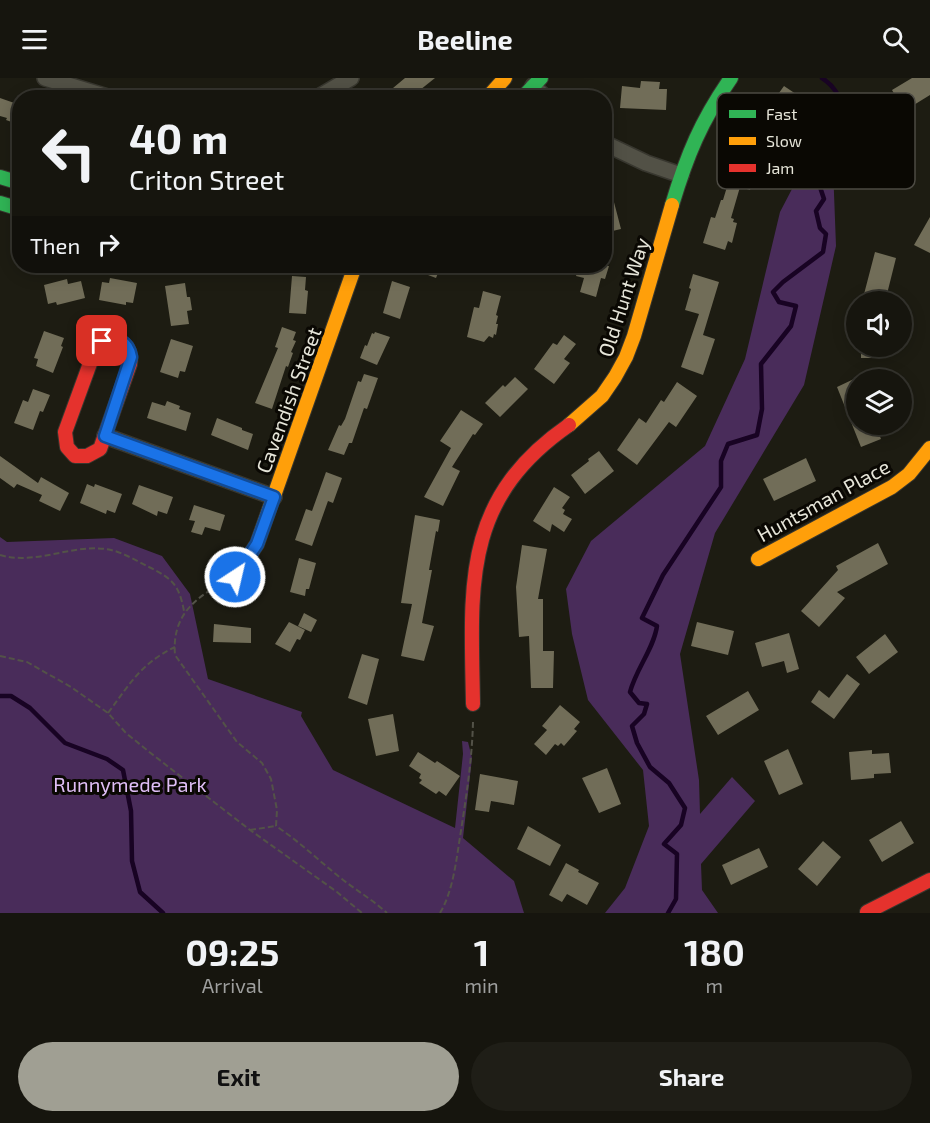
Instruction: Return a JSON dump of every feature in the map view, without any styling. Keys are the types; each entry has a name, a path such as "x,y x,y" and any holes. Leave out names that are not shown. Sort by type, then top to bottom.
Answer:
{"street":[{"path":"45,78 85,90"},
{"path":"331,90 351,78"},
{"path":"495,90 506,78"},
{"name":"Old Hunt Way","path":"721,93 731,78"},
{"name":"Old Hunt Way","path":"473,704 472,584 482,533 492,508 521,465 540,445 586,412 617,376 634,336 681,175 698,131 717,98"},
{"path":"612,147 681,175"},
{"name":"Cavendish Street","path":"235,577 257,544 353,273"},
{"path":"110,338 119,339 126,344 131,357 105,436 100,448 87,457 79,457 72,453 64,440 96,347 102,341 110,338"},
{"path":"105,436 274,497"},
{"name":"Huntsman Place","path":"758,559 892,487 909,474 930,448"},
{"path":"867,912 930,880"}],"path":[{"path":"0,555 11,558 42,558 81,550 110,550 157,571 176,585 184,612"},
{"path":"235,577 212,589 184,612 174,638 175,655 237,742 262,764 271,779 277,810 276,826"},
{"path":"108,713 141,669 151,660 175,647"},
{"path":"0,656 27,662 50,673 108,713 126,733 250,830 337,892 362,913"},
{"path":"440,913 449,893 470,777 473,704"},
{"path":"250,830 276,826 301,843 354,890 370,898 387,913"}],"green space":[{"path":"792,189 834,189 836,246 804,385 715,533 680,654 699,780 700,814 732,777 755,801 701,864 702,890 718,913 605,913 625,888 649,826 643,770 588,700 572,634 566,589 591,541 705,446 745,359 780,212"},
{"name":"Runnymede Park","path":"0,537 7,542 114,538 162,556 190,594 208,679 302,712 301,716 333,770 455,828 463,754 462,741 468,742 472,758 463,838 514,881 524,913 0,913"}],"building":[{"path":"405,78 435,78 420,90 391,90"},
{"path":"912,78 930,78 930,95 915,104 915,93 894,93 892,90"},
{"path":"641,81 660,82 659,89 667,89 666,110 620,108 622,86 640,88"},
{"path":"784,86 794,93 779,93"},
{"path":"0,98 12,102 12,122 0,116"},
{"path":"726,189 739,189 731,218 737,223 732,243 728,241 725,250 703,243 711,217 715,218 721,200 723,200"},
{"path":"612,194 621,229 612,231"},
{"path":"930,217 930,253 914,245"},
{"path":"875,252 896,258 888,291 865,291"},
{"path":"423,273 438,273 436,278"},
{"path":"577,273 607,273 605,279 601,278 596,297 580,292 584,278 576,276"},
{"path":"693,274 719,282 703,335 715,339 703,375 681,367 699,314 685,310"},
{"path":"292,276 306,277 305,290 308,291 306,314 289,313"},
{"path":"110,278 137,283 133,303 126,302 126,305 99,300 102,282 109,283"},
{"path":"67,279 68,284 81,281 85,298 57,305 56,302 48,304 44,285"},
{"path":"392,281 410,287 400,319 383,313"},
{"path":"185,283 192,310 187,311 189,324 171,326 165,286"},
{"path":"483,291 501,296 496,315 498,316 496,324 498,324 496,335 494,334 493,338 489,336 484,342 467,337 474,307 479,308"},
{"path":"282,327 296,332 293,340 296,341 272,409 255,403 278,348 275,347"},
{"path":"44,331 64,338 53,373 36,366 38,359 34,358"},
{"path":"372,333 390,337 377,365 360,358 365,345 367,346"},
{"path":"564,335 576,344 564,359 570,363 554,384 534,369 553,343 557,345"},
{"path":"171,339 193,346 185,372 180,371 178,378 160,372"},
{"path":"861,357 886,357 886,358"},
{"path":"364,374 378,378 367,409 364,408 352,443 349,443 344,455 328,450 339,425 341,426 345,419 358,381 361,382"},
{"path":"515,377 528,389 500,417 485,403 503,385 505,387"},
{"path":"677,382 697,396 676,427 669,422 637,465 617,450 639,418 646,423 661,400 664,402"},
{"path":"846,383 846,410 837,387"},
{"path":"33,389 50,395 43,412 40,411 33,430 14,423 23,400 28,402"},
{"path":"167,401 191,413 186,431 147,418 152,402 165,406"},
{"path":"461,410 483,424 475,435 473,434 452,467 460,471 443,506 424,497 451,448 440,441"},
{"path":"217,418 253,434 248,450 211,435"},
{"path":"856,435 879,435 881,439 861,447"},
{"path":"599,451 614,471 585,494 571,475"},
{"path":"0,456 38,483 41,477 69,493 60,511 39,501 42,495 17,484 14,488 0,478"},
{"path":"806,458 816,481 774,501 763,479"},
{"path":"326,472 342,478 333,503 328,501 312,546 295,540 306,509 312,511"},
{"path":"87,484 94,487 95,484 122,494 115,513 107,510 106,514 80,503"},
{"path":"139,485 173,497 167,514 158,511 157,516 132,504"},
{"path":"554,487 570,497 562,508 565,510 563,514 572,519 564,532 552,524 550,532 533,521"},
{"path":"194,505 225,515 220,531 205,527 202,535 191,532 195,521 189,520"},
{"path":"415,515 440,520 429,570 432,570 422,623 434,626 424,661 401,656 412,604 401,603"},
{"path":"878,543 888,564 837,592 845,598 819,627 801,611 838,570 836,566"},
{"path":"522,545 547,549 538,599 543,599 543,651 554,651 553,688 531,688 529,636 519,637 516,587"},
{"path":"299,558 316,563 305,596 290,592"},
{"path":"304,613 317,620 311,632 298,626"},
{"path":"289,622 305,630 290,652 275,644"},
{"path":"697,622 734,631 728,655 691,646"},
{"path":"214,624 251,628 251,643 213,642"},
{"path":"789,633 799,669 787,673 784,661 762,667 755,643"},
{"path":"885,634 898,652 869,674 856,657"},
{"path":"362,654 379,659 367,705 348,698"},
{"path":"847,674 860,684 834,719 811,702 819,690 829,698"},
{"path":"748,691 759,710 718,735 706,716"},
{"path":"560,705 580,722 574,729 577,731 564,746 561,743 558,746 555,744 546,755 534,744 547,730 542,726"},
{"path":"393,714 399,751 376,756 368,719"},
{"path":"788,749 803,784 779,795 764,761"},
{"path":"872,750 872,754 889,753 891,773 874,774 874,778 851,780 849,752"},
{"path":"418,752 460,776 446,796 439,791 436,794 419,783 422,780 419,778 421,774 409,766"},
{"path":"607,768 621,804 599,813 582,778"},
{"path":"480,774 518,781 514,805 491,801 489,812 475,810"},
{"path":"901,821 914,843 882,862 869,840"},
{"path":"528,826 561,845 550,866 517,849"},
{"path":"823,841 841,857 817,886 798,869"},
{"path":"759,848 768,867 731,885 722,865"},
{"path":"566,863 599,883 587,905 567,894 562,902 549,895"}],"waterway":[{"path":"822,78 836,93"},
{"path":"668,913 676,899 677,854 664,844 681,825 685,808 669,783 650,767 637,743 632,726 644,714 647,704 639,703 630,692 657,626 642,618 663,575 721,487 721,461 728,444 757,435 762,409 761,364 791,326 796,306 779,302 773,292 823,252 826,234 820,228 816,211 824,199 821,189"},
{"path":"0,696 11,696 30,708 65,743 107,759 123,770 131,811 132,861 140,892 163,913"}],"traffic: fast":[{"path":"530,90 541,78"},
{"path":"721,93 731,78"},
{"path":"672,205 696,139 717,100"},
{"path":"0,177 12,181"},
{"path":"0,203 12,207"}],"traffic: slow":[{"path":"494,90 505,78"},
{"path":"569,425 602,396 626,357 672,205"},
{"path":"235,577 257,544 353,273"},
{"path":"758,559 892,487 909,474 930,448"}],"traffic: jam":[{"path":"110,338 120,341 129,350 130,364 100,449 87,456 75,456 67,447 65,432 96,347 102,341 110,338"},
{"path":"473,704 474,584 480,548 491,515 508,484 534,454 569,425"},
{"path":"867,912 930,880"}],"route":[{"path":"102,341 110,338 119,339 130,350 131,357 105,436 274,497 257,544 235,577"}]}
